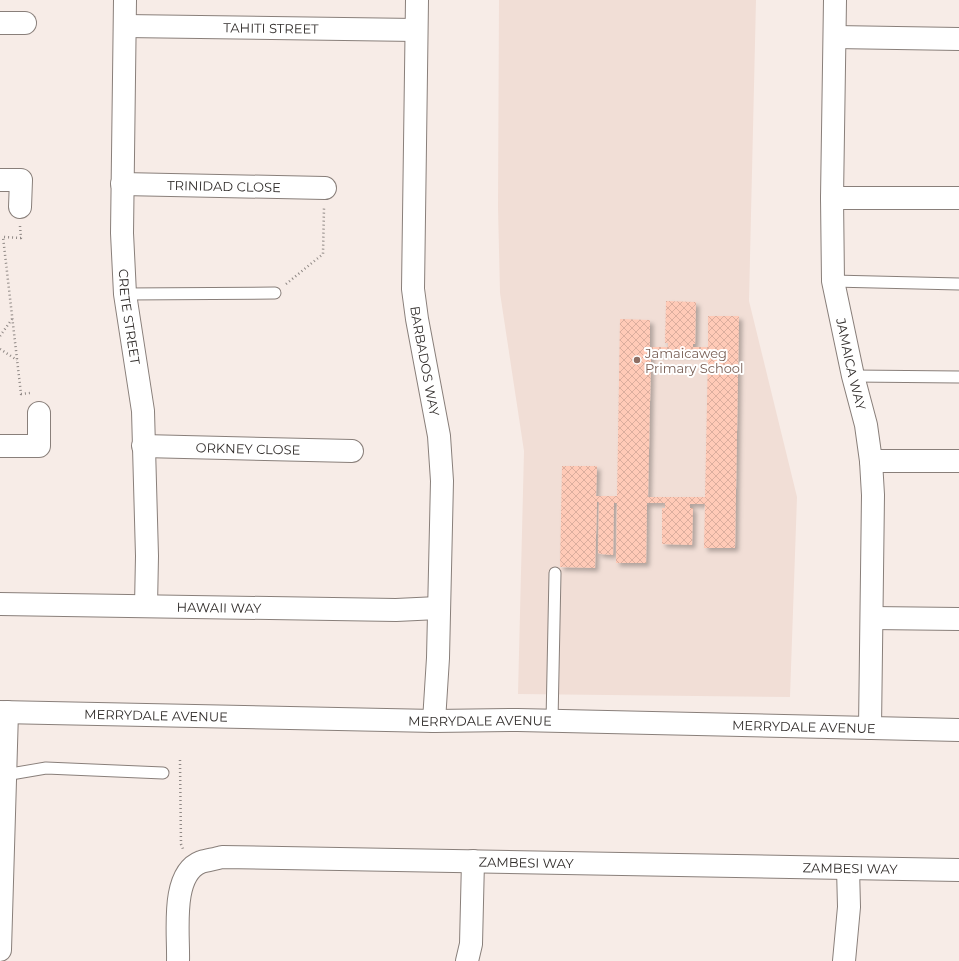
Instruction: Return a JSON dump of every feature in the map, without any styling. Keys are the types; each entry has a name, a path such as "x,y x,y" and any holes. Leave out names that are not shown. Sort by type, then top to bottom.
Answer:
{"street":[{"name":"CRETE STREET","path":"125,0 122,233 125,294 143,411 147,556 146,606"},
{"name":"BARBADOS WAY","path":"417,0 413,289 417,319 439,436 442,481 434,721"},
{"name":"JAMAICA WAY","path":"835,0 832,198 833,280 853,376 866,425 871,461 873,495 870,728"},
{"path":"0,23 25,23"},
{"name":"TAHITI STREET","path":"125,26 416,30"},
{"path":"835,37 959,39"},
{"path":"0,180 21,180 20,207"},
{"name":"TRINIDAD CLOSE","path":"122,184 325,188"},
{"path":"832,198 959,198"},
{"path":"0,446 39,446 36,403"},
{"name":"ORKNEY CLOSE","path":"143,446 352,451"},
{"path":"871,461 959,461"},
{"name":"HAWAII WAY","path":"0,604 396,610 438,608"},
{"path":"872,618 959,620"},
{"path":"0,950 2,808 5,775 3,712"},
{"name":"MERRYDALE AVENUE","path":"3,712 434,721 552,721 959,730"},
{"name":"ZAMBESI WAY","path":"192,868 201,862 222,857 959,870"},
{"path":"467,961 471,944 473,862"},
{"path":"178,961 179,892 185,876 192,868"},
{"path":"844,961 850,907 848,868"}],"lane":[{"path":"833,280 959,284"},
{"path":"125,294 274,293"},
{"path":"853,376 959,377"},
{"path":"552,721 555,573"},
{"path":"5,775 46,768 163,773"}],"path":[{"path":"274,293 323,254 325,188"},
{"path":"21,238 3,237 21,394 36,403"},
{"path":"0,336 12,319"},
{"path":"0,349 17,360"},
{"path":"180,760 180,844 192,868"}],"shaded area":[{"name":"Jamaicaweg Primary School","path":"499,0 756,0 749,301 797,497 790,697 518,694 524,451 500,293 498,207"}],"building":[{"path":"666,301 696,302 695,344 693,344 693,347 708,347 708,316 739,316 735,548 704,548 705,504 690,504 690,508 693,508 692,545 662,544 662,508 665,508 665,503 647,503 646,563 616,563 617,503 614,503 613,555 598,553 599,502 597,502 595,568 560,567 562,466 597,466 596,496 617,496 620,319 650,320 650,347 668,347 668,343 665,343","holes":["651,354 708,354 705,497 648,497"]}],"place":[{"name":"Jamaicaweg Primary School","path":"637,360"}]}
